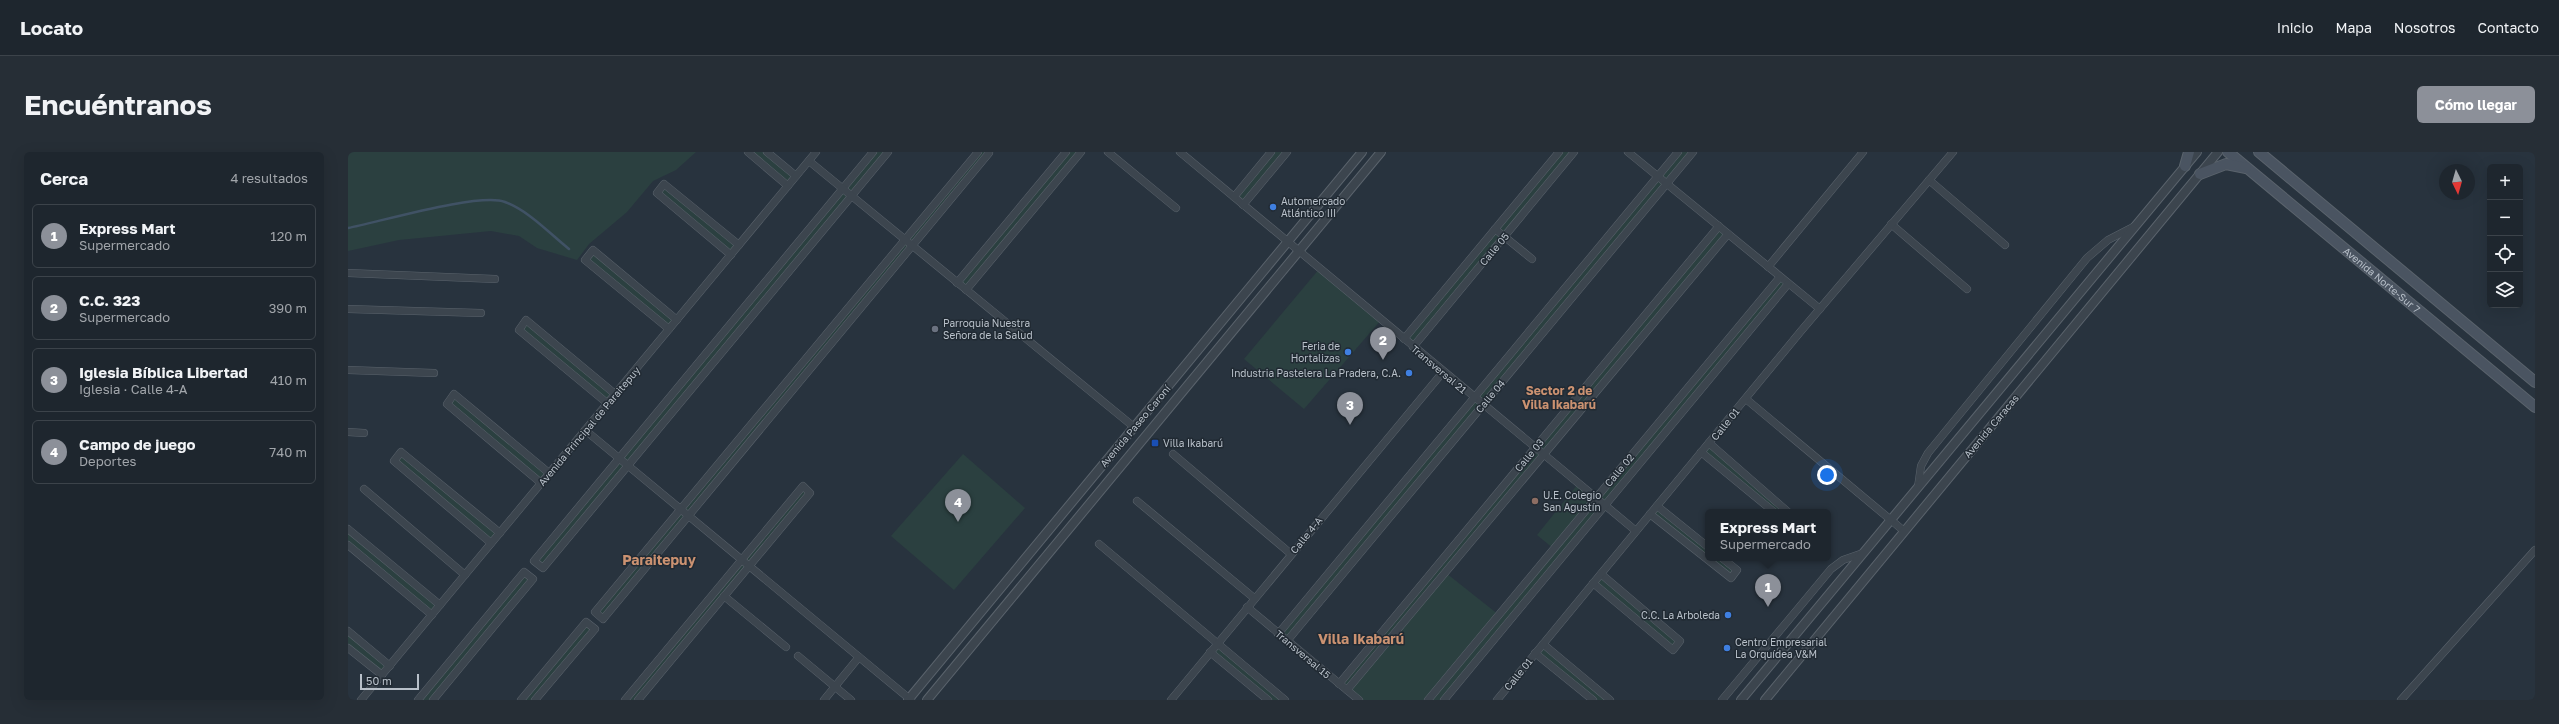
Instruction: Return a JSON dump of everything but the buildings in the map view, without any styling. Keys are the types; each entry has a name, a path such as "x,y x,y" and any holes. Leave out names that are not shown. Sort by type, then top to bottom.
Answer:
{"main road":[{"path":"2185,166 2189,152"},
{"name":"Avenida Norte-Sur 7","path":"2228,152 2535,407"},
{"name":"Avenida Norte-Sur 7","path":"2262,153 2535,382"},
{"path":"2200,174 2226,164 2249,169"}],"street":[{"path":"748,152 788,186"},
{"path":"767,152 796,176"},
{"name":"Avenida Principal de Paraitepuy","path":"361,700 816,152"},
{"path":"873,152 534,561 543,568 888,152"},
{"path":"978,152 595,612 603,619 989,154 988,152"},
{"path":"957,283 1066,152"},
{"path":"966,290 1081,152"},
{"path":"1108,152 1176,208"},
{"path":"1182,152 1288,242"},
{"path":"1234,197 1271,152"},
{"path":"1243,204 1287,152"},
{"name":"Avenida Paseo Caroní","path":"909,699 1362,152"},
{"name":"Avenida Paseo Caroní","path":"927,700 1381,152"},
{"name":"Calle 05","path":"1404,339 1559,152"},
{"name":"Calle 05","path":"1413,347 1574,152"},
{"path":"1628,152 1820,309"},
{"name":"Calle 04","path":"1278,634 1678,152"},
{"name":"Calle 04","path":"1287,641 1693,152"},
{"path":"1768,267 1864,152"},
{"name":"Calle 01","path":"1498,699 1820,309 1952,152"},
{"name":"Avenida Caracas","path":"1741,700 2197,152"},
{"name":"Avenida Caracas","path":"1765,700 2218,152"},
{"path":"809,161 1134,428"},
{"path":"1929,180 2005,245"},
{"path":"731,255 656,193 664,184 739,245"},
{"path":"1034,191 1043,198"},
{"path":"1891,224 1967,289"},
{"path":"1617,225 1626,233"},
{"name":"Calle 03","path":"1339,684 1719,226"},
{"name":"Avenida Caracas","path":"1918,488 1920,466 1924,458 2087,258 2108,240 2135,226"},
{"path":"1495,229 1532,259"},
{"name":"Calle 03","path":"1347,690 1728,234"},
{"name":"Transversal 21","path":"1288,242 1636,531"},
{"path":"669,329 585,260 593,250 677,320"},
{"path":"1697,253 1706,260"},
{"path":"348,273 495,279"},
{"name":"Calle 02","path":"1428,700 1780,277"},
{"name":"Calle 02","path":"1444,700 1788,284"},
{"path":"1566,287 1576,294"},
{"path":"1763,297 1772,303"},
{"path":"348,309 481,313"},
{"path":"607,403 518,330 526,320 615,394"},
{"path":"1628,337 1637,344"},
{"path":"711,348 720,355"},
{"path":"348,370 434,373"},
{"name":"Calle 4-A","path":"1171,700 1254,598 1443,372"},
{"path":"1688,387 1697,394"},
{"path":"541,483 446,404 454,394 549,473"},
{"path":"773,398 781,404"},
{"path":"1746,399 1904,531"},
{"path":"585,430 909,699"},
{"path":"348,432 364,433"},
{"path":"1709,443 1785,509"},
{"path":"491,543 394,462 401,452 500,533"},
{"path":"1702,452 1770,509"},
{"path":"1173,454 1291,554"},
{"path":"1626,462 1634,469"},
{"path":"625,700 803,486 810,492 638,700"},
{"path":"364,488 465,575"},
{"path":"1137,501 1254,598"},
{"path":"1657,506 1705,544"},
{"path":"1650,514 1705,557"},
{"path":"1377,515 1386,522"},
{"path":"348,529 440,605"},
{"path":"1099,544 1285,700"},
{"path":"348,545 432,615"},
{"path":"2401,700 2535,550"},
{"path":"1722,700 1832,569 1843,560 1863,553"},
{"path":"1709,561 1731,578 1737,570 1726,561"},
{"path":"1437,566 1446,573"},
{"path":"418,700 524,572 533,579 433,700"},
{"path":"1593,584 1673,650 1680,641 1601,574"},
{"path":"724,596 786,647"},
{"name":"Transversal 15","path":"1247,607 1359,700"},
{"path":"1499,615 1508,622"},
{"path":"521,700 586,622 595,629 535,700"},
{"path":"348,631 390,666"},
{"path":"1543,644 1610,700"},
{"path":"348,648 382,676"},
{"path":"1210,652 1268,700"},
{"path":"1535,653 1593,700"},
{"path":"798,656 851,700"},
{"path":"824,700 859,657"},
{"path":"1260,693 1267,686"},
{"path":"1435,692 1444,700"}],"green space":[{"path":"348,152 696,152 676,170 653,181 627,212 589,244 577,260 537,248 519,236 491,231 399,240 348,251"},
{"path":"748,152 767,152 796,176 788,186"},
{"path":"873,152 888,152 543,568 534,561"},
{"path":"978,152 988,152 603,619 595,612"},
{"path":"1066,152 1081,152 966,290 957,283"},
{"path":"1271,152 1287,152 1243,205 1234,197"},
{"path":"1559,152 1574,152 1413,347 1404,339"},
{"path":"1678,152 1693,152 1287,641 1279,633"},
{"path":"664,184 739,245 731,255 657,193"},
{"path":"1719,227 1728,234 1446,573 1499,615 1554,549 1537,535 1578,484 1596,498 1780,277 1788,283 1444,700 1359,700 1339,683"},
{"path":"593,250 677,320 669,329 585,260"},
{"path":"1320,268 1381,320 1304,409 1244,359"},
{"path":"526,320 615,394 607,403 519,330"},
{"path":"454,394 549,473 541,483 447,404"},
{"path":"1709,443 1785,509 1770,509 1702,452"},
{"path":"401,452 500,533 491,543 394,461"},
{"path":"963,454 1025,508 954,590 891,536"},
{"path":"803,486 810,493 638,700 625,700"},
{"path":"1658,506 1705,545 1705,557 1651,514"},
{"path":"348,529 440,605 432,615 348,545"},
{"path":"1710,561 1726,561 1737,570 1731,578"},
{"path":"524,572 533,579 433,700 418,700"},
{"path":"1601,574 1680,641 1673,650 1593,584"},
{"path":"586,622 595,629 535,700 521,700"},
{"path":"348,631 390,666 382,675 348,648"},
{"path":"1216,644 1285,700 1268,700 1210,652"},
{"path":"1543,644 1610,700 1593,700 1536,653"}],"waterway":[{"path":"348,228 453,204 492,200 505,202 522,211 569,249"}],"place":[{"name":"Automercado Atlántico III","path":"1273,207"},
{"name":"Parroquia Nuestra Señora de la Salud","path":"935,329"},
{"name":"Feria de Hortalizas","path":"1348,352"},
{"name":"C.C. 323","path":"1383,360"},
{"name":"Industria Pastelera La Pradera, C.A.","path":"1409,373"},
{"name":"Iglesia Bíblica Libertad","path":"1350,425"},
{"name":"Villa Ikabarú","path":"1155,443"},
{"name":"U.E. Colegio San Agustín","path":"1535,501"},
{"name":"Campo de juego","path":"958,522"},
{"name":"Express Mart","path":"1768,607"},
{"name":"C.C. La Arboleda","path":"1728,615"},
{"name":"Centro Empresarial La Orquídea V&M","path":"1727,648"}],"district":[{"name":"Sector 2 de Villa Ikabarú","path":"1559,398"},
{"name":"Paraitepuy","path":"659,560"},
{"name":"Villa Ikabarú","path":"1361,639"}]}
